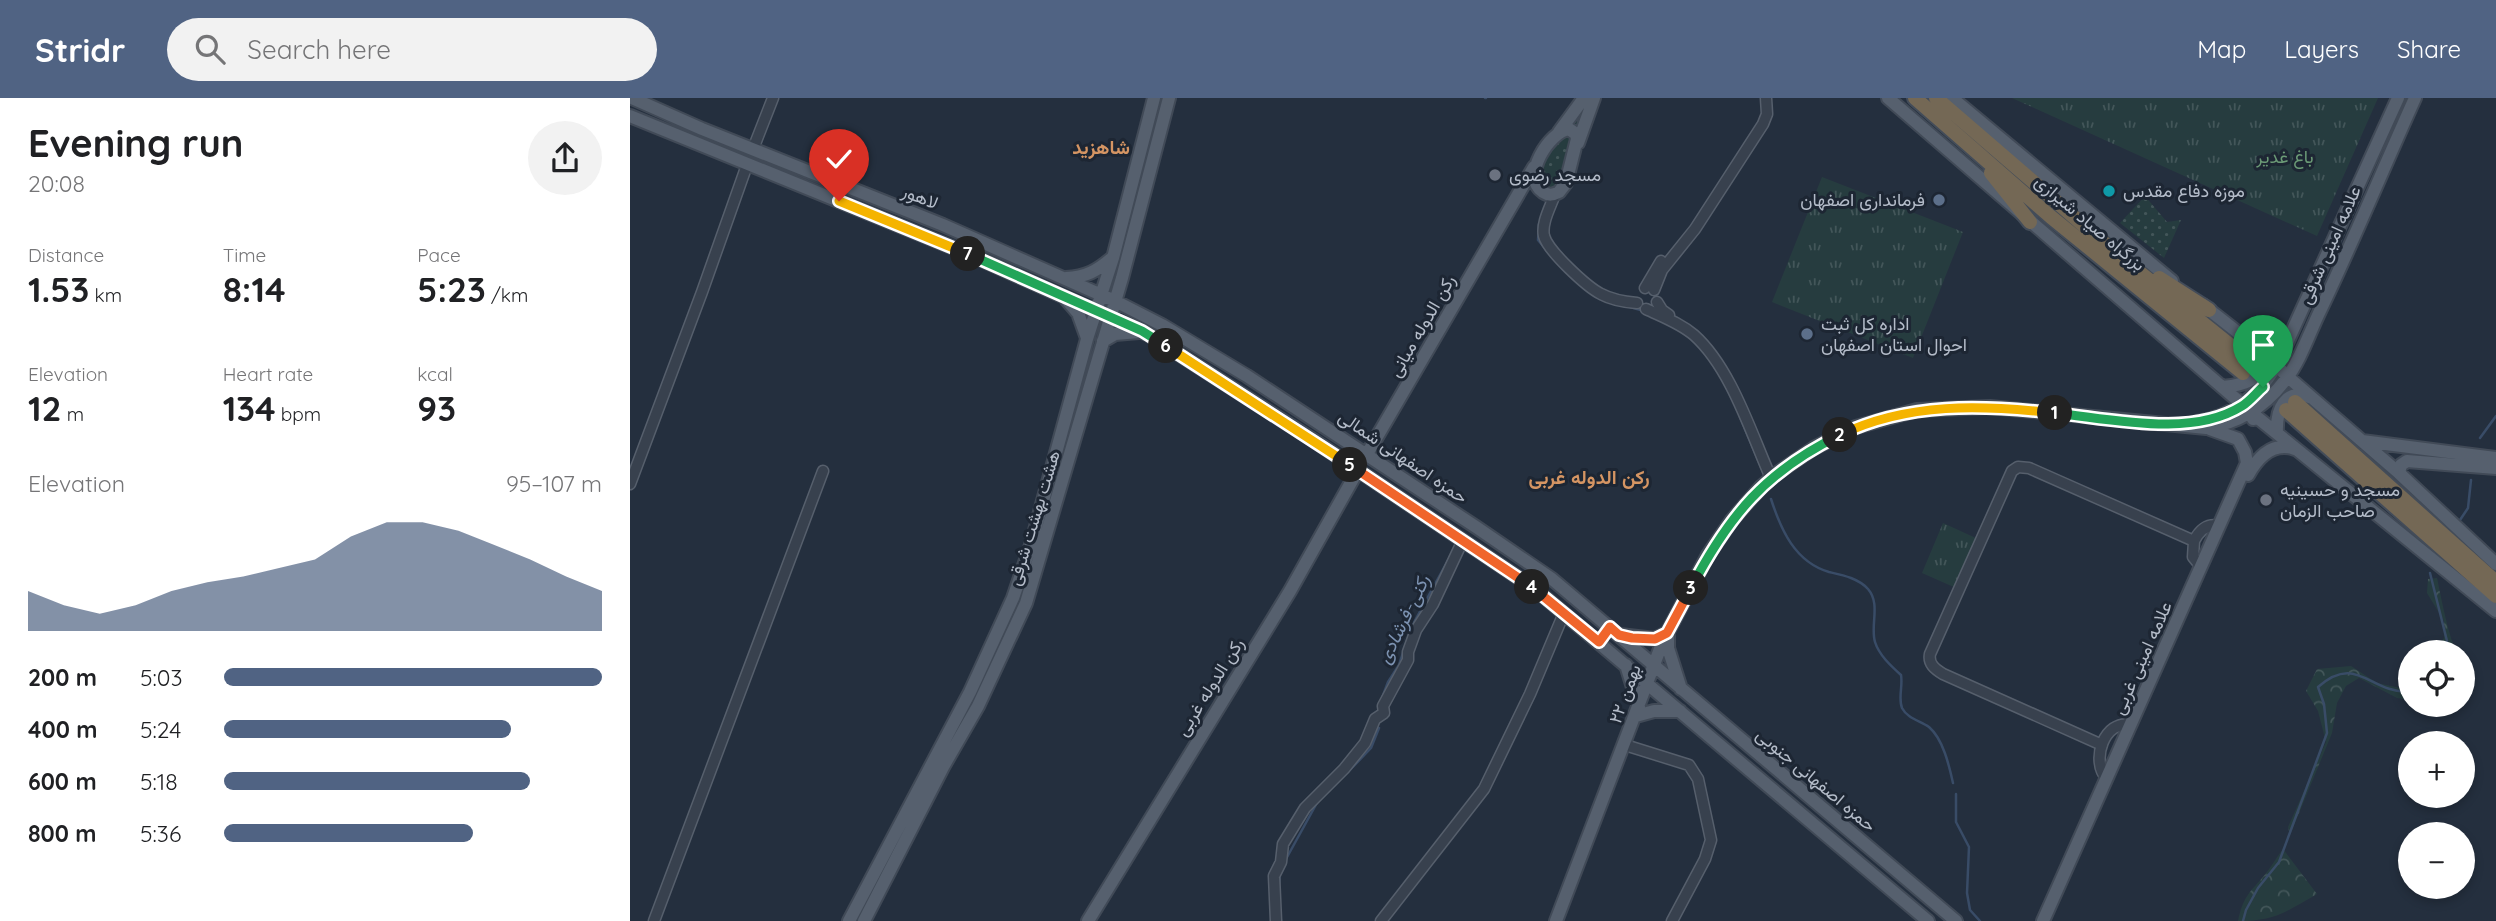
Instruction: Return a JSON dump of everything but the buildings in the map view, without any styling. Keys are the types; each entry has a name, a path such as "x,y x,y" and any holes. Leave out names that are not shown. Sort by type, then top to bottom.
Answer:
{"highway":[{"name":"بزرگراه صیاد شیرازی","path":"1915,98 2062,226 2254,359"},
{"name":"بزرگراه صیاد شیرازی","path":"1936,98 2119,255 2254,359"},
{"path":"1965,142 2030,222"},
{"path":"1988,143 2022,163 2155,275 2209,310"},
{"path":"2496,582 2290,406 2496,596"}],"main road":[{"name":"لاهور","path":"632,98 702,129 943,225 1115,301"},
{"name":"هشت بهشت شرقی","path":"849,921 970,692 1013,598 1031,545 1087,339 1113,258 1154,98"},
{"name":"هشت بهشت شرقی","path":"864,921 943,767 978,706 1026,603 1122,278 1170,98"},
{"path":"1534,167 1536,184 1550,194 1566,183 1577,146 1584,98"},
{"path":"1559,132 1583,113 1594,98"},
{"path":"1888,98 2251,412 2496,611"},
{"path":"1952,98 2137,254 2209,310 2261,365 2253,379 2246,384 2222,387"},
{"name":"علامه امینی شرقی","path":"2251,412 2276,367 2398,98"},
{"name":"علامه امینی شرقی","path":"2251,412 2293,381 2294,365 2415,98"},
{"name":"لاهور","path":"630,116 971,255 1110,317"},
{"path":"696,145 693,134 702,129"},
{"path":"1559,132 1566,129 1574,132 1577,146"},
{"name":"رکن الدوله میانی","path":"1367,454 1534,167 1559,132"},
{"path":"779,178 802,177 802,168"},
{"path":"2362,179 2376,185"},
{"name":"رکن الدوله میانی","path":"1507,216 1525,200 1550,194"},
{"path":"1063,278 1093,273 1113,258"},
{"path":"1042,286 1047,271"},
{"path":"1122,278 1122,285 1136,311"},
{"path":"1063,296 1078,313 1087,339"},
{"name":"حمزه اصفهانی شمالی","path":"1115,301 1167,328 1248,377 1433,498 1552,579 1654,666"},
{"name":"حمزه اصفهانی شمالی","path":"1110,317 1159,341 1441,525 1535,589 1648,683"},
{"path":"1159,341 1160,332 1167,328"},
{"path":"1103,341 1121,332 1142,331"},
{"path":"2254,359 2279,351 2286,345"},
{"path":"2254,359 2276,367 2293,381 2399,472 2496,564"},
{"path":"2215,423 2226,403 2227,396 2222,387"},
{"path":"2277,433 2278,415 2286,399 2304,394 2312,398"},
{"name":"۲۲ بهمن","path":"1556,921 1667,633 1708,555 1732,520 1769,480 1814,448 1856,427 1917,410 1990,407 2149,423 2215,423"},
{"path":"2215,423 2251,412"},
{"path":"2215,423 2251,412"},
{"name":"علامه امینی غربی","path":"2043,921 2242,476 2246,457 2238,439 2215,423"},
{"path":"2362,441 2496,468"},
{"name":"علامه امینی غربی","path":"2053,921 2246,478 2265,453 2287,446 2295,449"},
{"path":"2399,472 2401,465 2407,461 2426,456 2496,458"},
{"name":"رکن الدوله غربی","path":"1088,921 1290,591 1358,470"},
{"path":"1422,513 1429,513 1434,508 1433,498"},
{"path":"1441,525 1444,514 1455,513"},
{"path":"1599,642 1615,631 1655,639 1667,633 1668,648 1681,689"},
{"path":"1626,665 1638,712 1681,712"},
{"name":"حمزه اصفهانی جنوبی","path":"1654,666 1956,921"},
{"name":"حمزه اصفهانی جنوبی","path":"1648,683 1928,921"},
{"path":"1697,725 1708,711"}],"street":[{"path":"753,149 773,98"},
{"path":"1745,414 1702,342 1685,328 1642,306 1637,294 1649,289 1763,124 1767,114 1766,98"},
{"path":"630,484 747,165"},
{"path":"1550,194 1544,230 1546,241 1562,260 1598,293 1616,300 1653,307 1658,295 1649,289"},
{"path":"1657,302 1663,311 1687,325 1706,342 1726,370 1769,480"},
{"path":"2102,745 1943,674 1934,668 1930,661 1930,654 2012,471 2018,467 2029,468 2194,541"},
{"path":"654,921 823,471"},
{"path":"2201,567 2193,557 2194,541 2207,527 2213,524 2219,526"},
{"path":"1276,921 1274,876 1281,862 1283,844 1303,813 1365,743 1375,719 1384,713 1383,706 1408,660 1416,630 1433,604 1462,540"},
{"path":"1381,921 1484,789 1530,694 1564,613"},
{"path":"2107,779 2100,771 2099,765 2102,745 2114,727 2119,724 2131,725"},
{"path":"1625,745 1689,765 1698,779 1711,840 1705,859 1672,921"}],"green space":[{"path":"1594,98 1568,179 1550,195 1534,172 1553,138"},
{"name":"باغ غدیر","path":"2012,98 2378,98 2317,236"},
{"path":"1822,177 1963,232 1913,358 1772,302"},
{"path":"2145,196 2167,222 2181,220 2164,258 2120,223"},
{"path":"1943,523 1978,539 1956,588 1922,573"},
{"path":"2437,578 2452,640 2443,640 2444,621 2427,593 2428,579"},
{"path":"2351,666 2377,683 2398,688 2398,698 2359,678 2346,686 2337,703 2332,733 2290,835 2288,827 2326,742 2318,711 2306,691 2317,669"},
{"path":"2283,849 2317,894 2279,914 2238,921 2247,897"}],"waterway":[{"path":"1539,224 1538,240 1548,252"},
{"path":"1630,307 1644,311"},
{"path":"2480,438 2496,416"},
{"path":"1740,417 1763,472"},
{"path":"2460,520 2468,508 2471,480"},
{"path":"1771,499 1779,522 1798,553 1817,567 1860,582 1872,595 1875,608 1875,642 1882,656 1901,675 1902,708 1910,717 1934,732 1945,753 1953,783"},
{"name":"رکنی-فرشادی","path":"1382,698 1399,665 1412,626 1452,553"},
{"path":"2430,573 2447,640"},
{"path":"2243,921 2258,888 2279,862 2327,733 2324,704 2318,687 2331,677 2353,674 2398,691"},
{"name":"رکنی-فرشادی","path":"1348,772 1371,748 1379,728"},
{"path":"1956,794 1956,822 1969,847 1967,893 1970,910 1980,921"},
{"name":"رکنی-فرشادی","path":"1286,859 1318,801"},
{"name":"رکنی-فرشادی","path":"1279,886 1280,872"},
{"name":"رکنی-فرشادی","path":"1280,910 1281,921"}],"place":[{"name":"مسجد رضوی","path":"1495,175"},
{"name":"موزه دفاع مقدس","path":"2109,191"},
{"name":"فرمانداری اصفهان","path":"1939,200"},
{"name":"اداره کل ثبت احوال استان اصفهان","path":"1807,334"},
{"name":"مسجد و حسینیه صاحب الزمان","path":"2266,500"}],"district":[{"name":"شاهزید","path":"1101,147"},
{"name":"رکن الدوله غربی","path":"1589,477"}],"route":[{"path":"839,201 971,255 1149,335 1313,440 1535,589 1599,642 1610,627 1619,635 1632,638 1655,639 1667,633 1708,555 1732,520 1761,487 1814,448 1856,427 1917,410 1990,407 2149,423 2201,421 2244,405 2263,387"}]}
